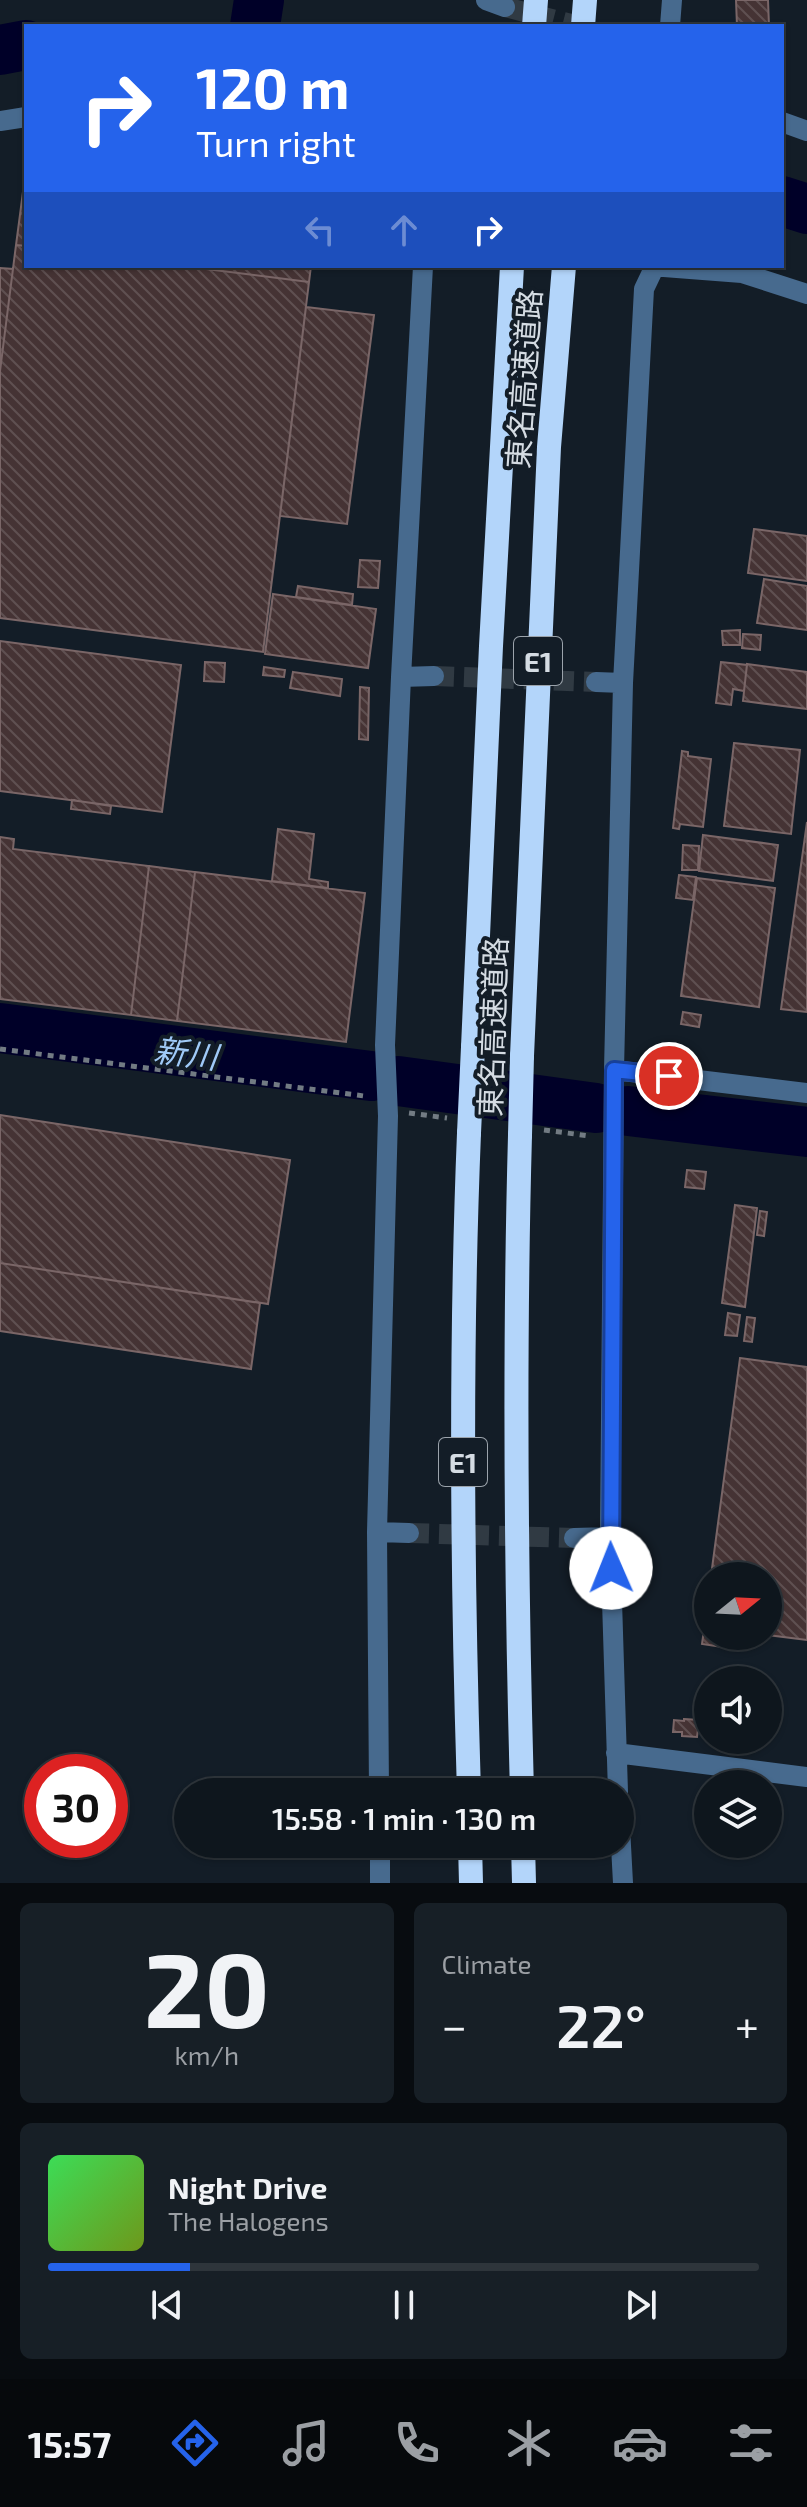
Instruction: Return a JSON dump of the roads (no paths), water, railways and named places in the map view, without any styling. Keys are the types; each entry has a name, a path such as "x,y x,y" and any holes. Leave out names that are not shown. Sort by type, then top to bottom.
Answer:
{"highway":[{"path":"534,24 536,0"},
{"path":"583,24 585,0"},
{"name":"東名高速道路","path":"469,1778 464,1642 463,1291 490,661 512,268"},
{"name":"東名高速道路","path":"522,1778 517,1625 516,1290 529,1132 522,1056 549,447 564,268"},
{"path":"470,1858 471,1883"},
{"path":"523,1858 524,1883"}],"street":[{"path":"670,24 672,0"},
{"path":"0,121 24,117"},
{"path":"784,123 807,131"},
{"path":"379,1778 377,1532 387,1099 385,1045 423,268"},
{"path":"617,1778 610,1537 614,1070 623,683 644,289 653,268"},
{"path":"668,268 742,273 807,294"},
{"path":"401,677 434,676"},
{"path":"596,682 623,683"},
{"path":"614,1070 807,1093"},
{"path":"377,1532 409,1533"},
{"path":"574,1538 610,1537"},
{"path":"616,1753 807,1777"},
{"path":"380,1858 380,1883"},
{"path":"622,1858 623,1883"}],"waterway":[{"path":"255,24 259,0"},
{"path":"0,50 24,45"},
{"path":"784,202 807,209"},
{"name":"新川","path":"0,1028 371,1076"},
{"name":"新川","path":"398,1081 596,1108"},
{"name":"新川","path":"628,1111 807,1132"}],"tunnel":[{"path":"505,7 571,24"},
{"path":"434,676 596,682"},
{"path":"409,1533 574,1538"}]}
